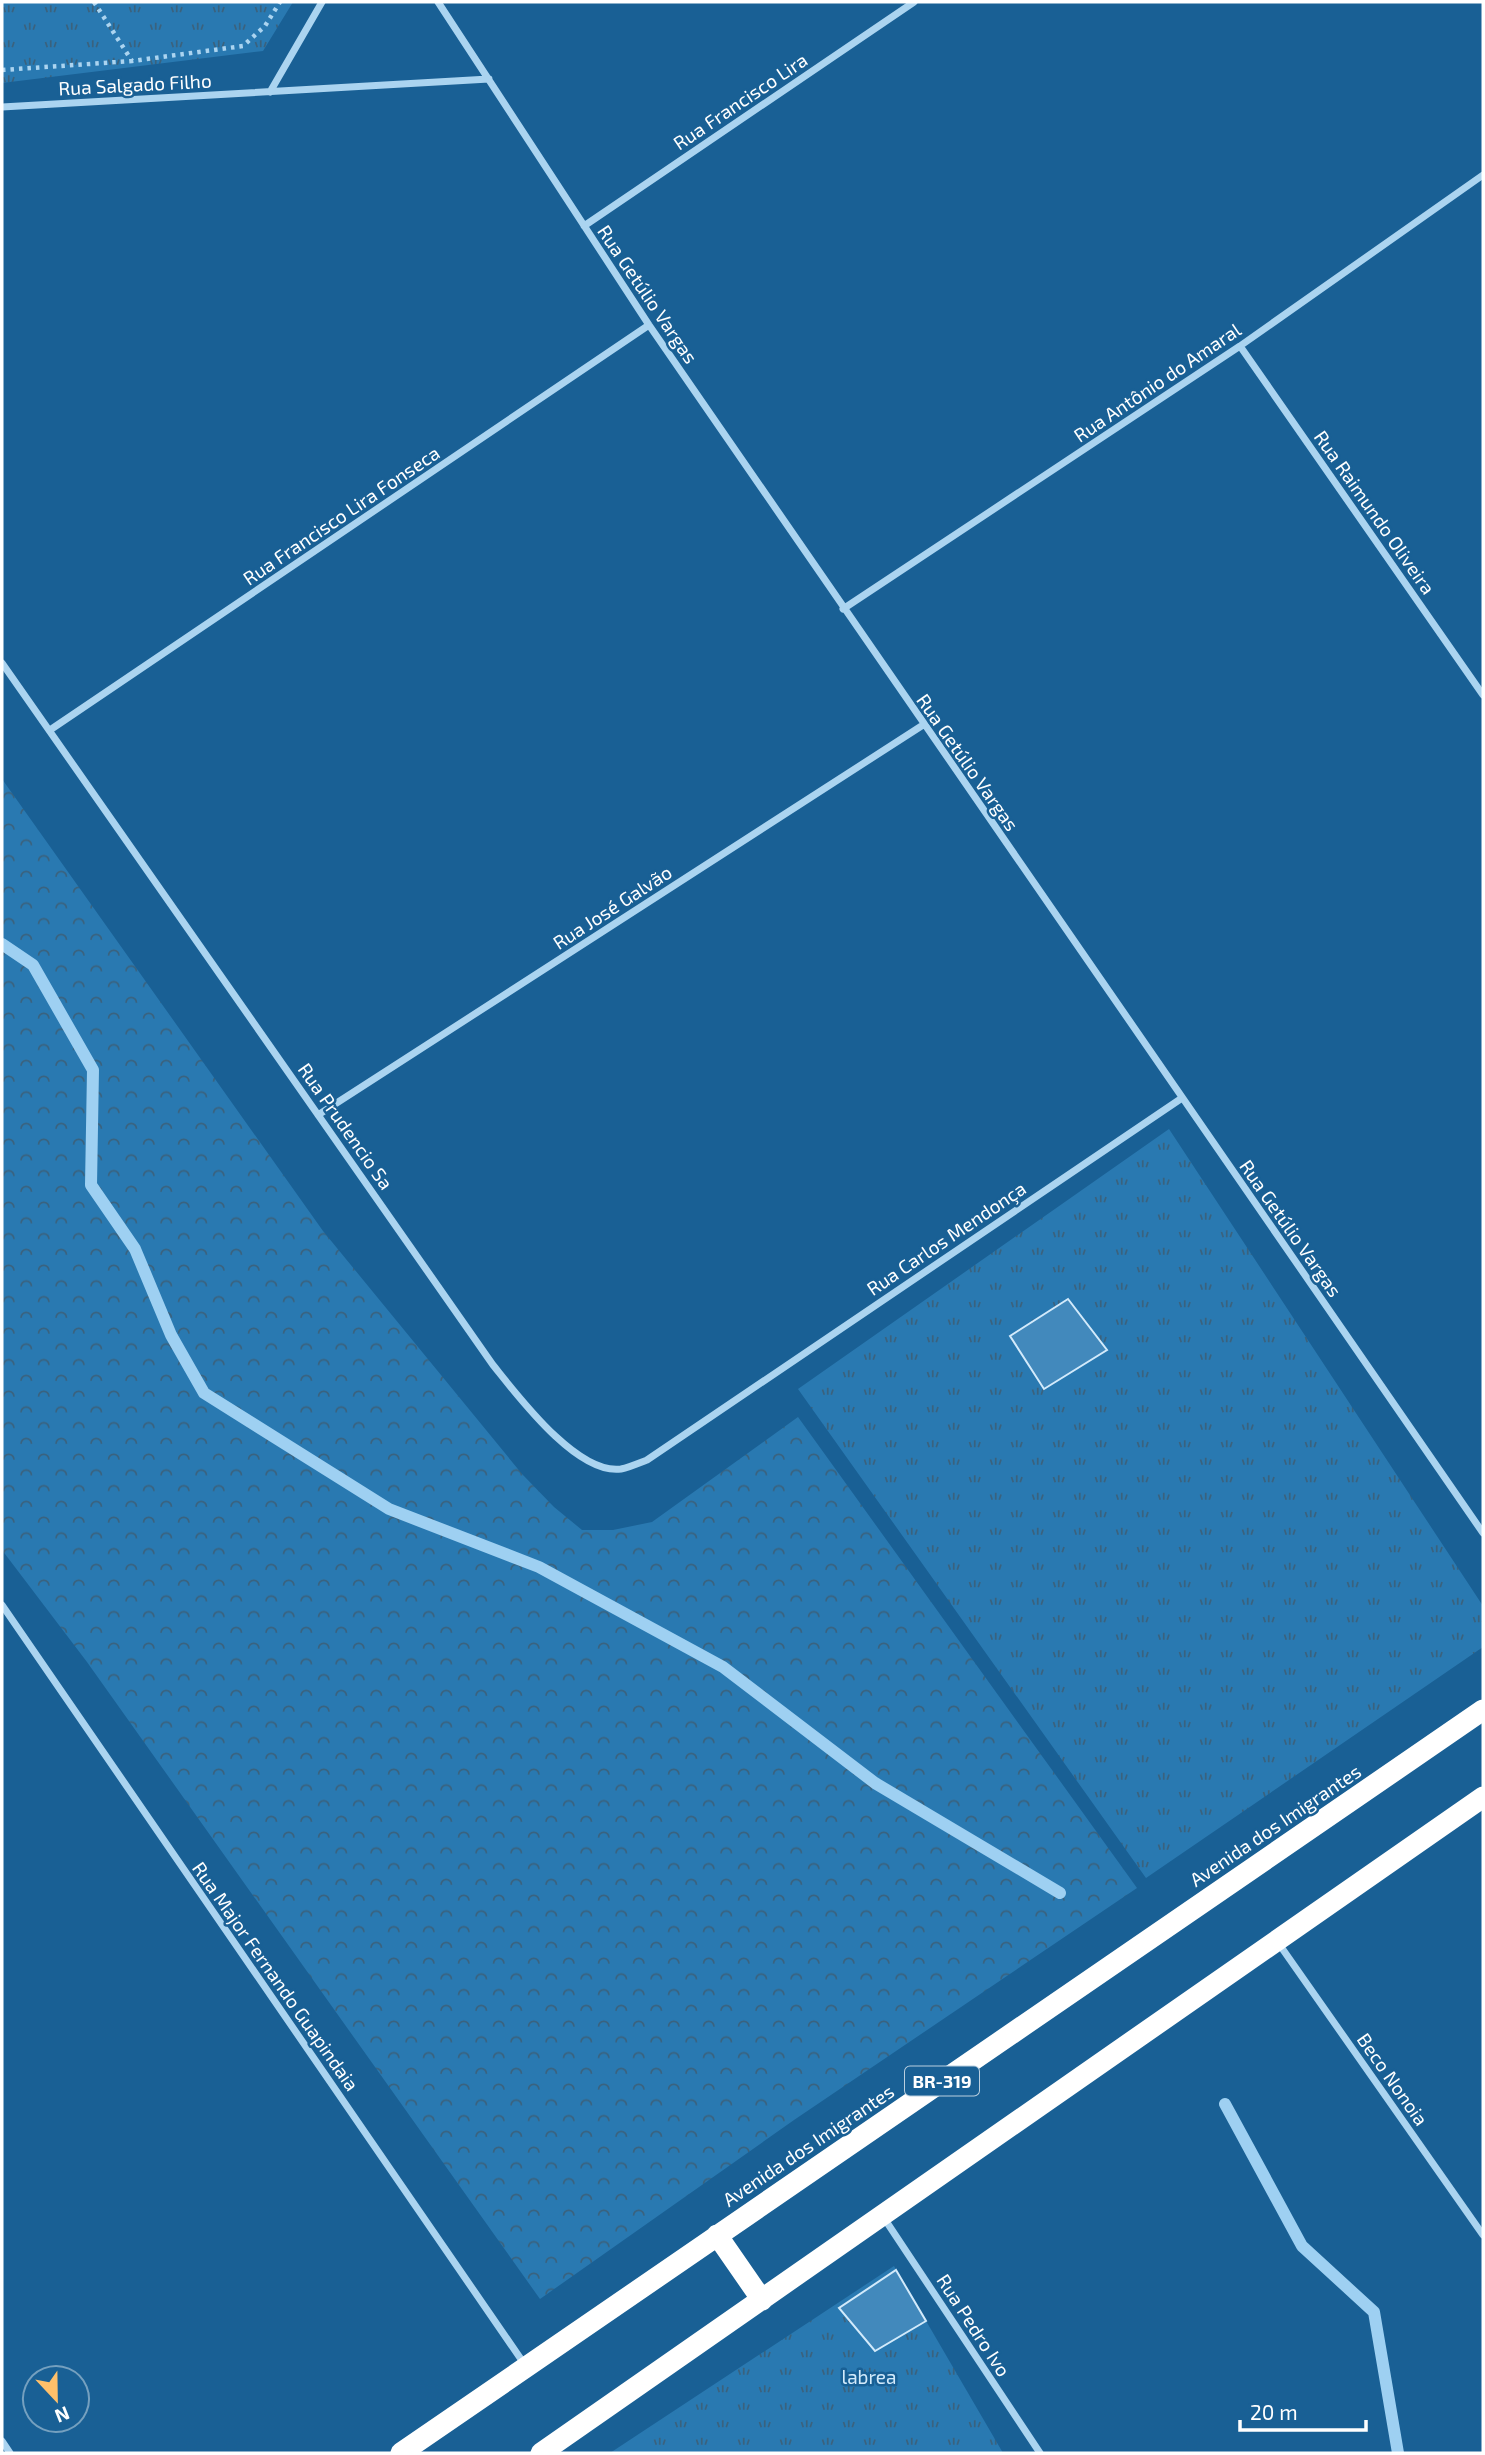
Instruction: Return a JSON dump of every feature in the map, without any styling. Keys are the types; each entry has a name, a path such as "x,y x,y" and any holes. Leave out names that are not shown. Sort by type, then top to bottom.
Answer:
{"highway":[{"name":"Avenida dos Imigrantes","path":"401,2453 1483,1710"},
{"path":"541,2453 1483,1797"},
{"path":"717,2235 762,2300"}],"street":[{"path":"270,92 322,2"},
{"name":"Rua Getúlio Vargas","path":"438,2 649,325 1483,1533"},
{"name":"Rua Francisco Lira","path":"584,226 914,2"},
{"name":"Rua Salgado Filho","path":"2,107 489,79"},
{"name":"Rua Antônio do Amaral","path":"843,608 1240,346 1483,175"},
{"name":"Rua Francisco Lira Fonseca","path":"50,730 649,325"},
{"name":"Rua Raimundo Oliveira","path":"1240,346 1483,695"},
{"name":"Rua Prudencio Sa","path":"2,663 493,1365 535,1417 588,1462 620,1469 647,1460 729,1404"},
{"name":"Rua José Galvão","path":"318,1115 923,725"},
{"name":"Rua Carlos Mendonça","path":"729,1404 1182,1098"},
{"name":"Rua Major Fernando Guapindaia","path":"2,1605 525,2366"},
{"name":"Beco Nonoia","path":"1276,1941 1483,2235"},
{"name":"Rua Pedro Ivo","path":"882,2214 1040,2453"},
{"path":"2,2441 10,2453"}],"path":[{"path":"94,2 132,61"},
{"path":"2,70 132,61 243,46 265,26 280,2"}],"green space":[{"path":"2,2 293,2 263,51 2,83"},
{"path":"2,779 323,1231 522,1474 554,1507 582,1530 613,1530 652,1522 798,1417 1137,1888 794,2120 540,2299 87,1662 2,1550"},
{"path":"1169,1129 1483,1606 1483,1647 1146,1878 798,1389"},
{"name":"labrea","path":"894,2266 1003,2453 610,2453"}],"building":[{"path":"1068,1299 1107,1350 1044,1389 1010,1336"},
{"path":"896,2270 926,2321 875,2351 839,2308"}],"waterway":[{"path":"2,944 33,965 93,1070 91,1185 135,1249 171,1335 204,1393 389,1509 539,1567 723,1667 875,1783 1060,1893"},
{"path":"1225,2104 1302,2246 1374,2312 1398,2453"}]}
